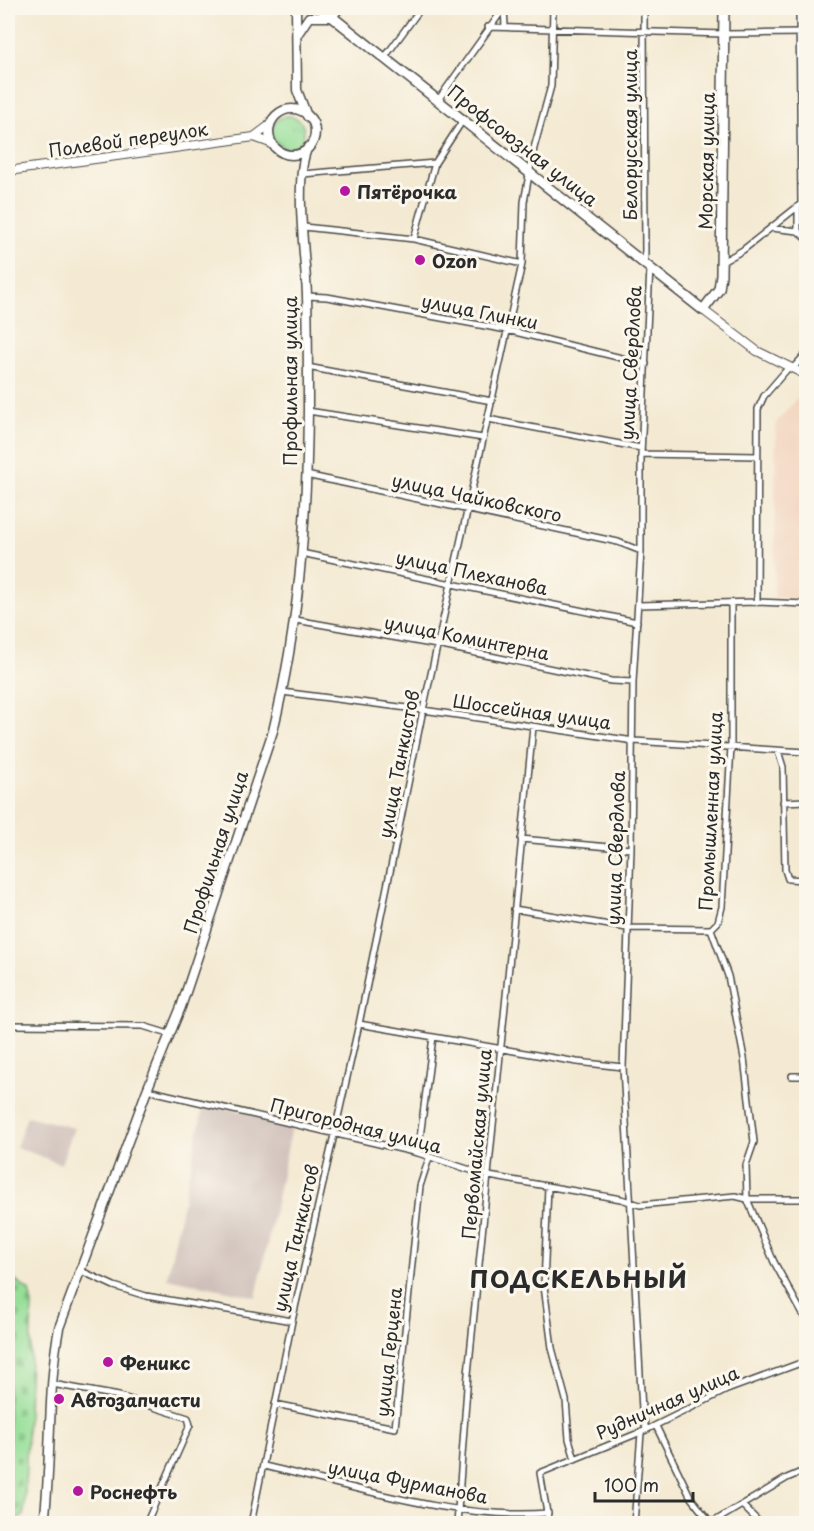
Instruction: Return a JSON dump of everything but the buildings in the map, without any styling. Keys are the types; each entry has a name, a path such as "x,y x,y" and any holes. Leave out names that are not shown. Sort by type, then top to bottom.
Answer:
{"highway":[{"name":"Профсоюзная улица","path":"321,8 703,310"},
{"name":"Морская улица","path":"703,310 719,289 722,262 724,8"}],"main road":[{"path":"288,8 296,38"},
{"path":"296,8 297,90 294,99 270,125 269,133 273,144 287,154 302,171"},
{"path":"296,38 309,17 334,17"},
{"path":"287,154 299,154 309,147 315,132 297,90"},
{"path":"284,111 298,110 307,116"},
{"name":"Профильная улица","path":"44,1524 51,1452 52,1384 59,1328 147,1090 181,1007 273,731 296,620 308,411 307,296 302,171 309,147"}],"street":[{"path":"334,17 340,8"},
{"path":"385,57 421,8"},
{"path":"504,8 506,26"},
{"path":"438,100 488,27 504,8"},
{"name":"улица Танкистов","path":"251,1524 292,1321 359,1024 423,710 522,264 524,202 534,148 551,86 553,8"},
{"name":"Белорусская улица","path":"644,8 647,264"},
{"path":"798,231 799,8"},
{"path":"488,27 724,34 807,33"},
{"path":"414,239 435,163 463,119"},
{"path":"254,137 270,125"},
{"path":"254,137 273,144"},
{"name":"Полевой переулок","path":"8,171 254,137"},
{"path":"302,171 435,163"},
{"path":"722,262 807,200"},
{"path":"304,227 414,239 522,264"},
{"path":"771,228 798,231 807,238"},
{"name":"улица Свердлова","path":"634,1524 643,1432 623,1067 634,741 633,682 641,551 641,451 646,364 647,264"},
{"name":"улица Глинки","path":"307,296 327,297 507,330 646,364"},
{"path":"703,310 757,351 807,375"},
{"path":"757,602 757,456 760,403 791,368 807,354"},
{"path":"307,367 492,401"},
{"path":"308,411 483,438"},
{"path":"488,419 641,451 757,456"},
{"name":"улица Чайковского","path":"305,475 618,542 641,551"},
{"name":"улица Плеханова","path":"301,553 452,582 637,622"},
{"path":"638,605 757,602 807,604"},
{"name":"Промышленная улица","path":"731,604 731,746 722,907 718,922 711,929 728,976 744,1058 754,1142 746,1164 747,1199 774,1262 807,1320"},
{"name":"улица Коминтерна","path":"296,620 437,645 611,681 633,682"},
{"name":"Шоссейная улица","path":"282,692 634,741 807,752"},
{"name":"Первомайская улица","path":"457,1524 468,1374 533,727"},
{"path":"778,751 783,767 785,870 788,879 807,880"},
{"path":"783,802 807,801"},
{"path":"521,838 631,849"},
{"path":"514,909 627,928 711,929"},
{"path":"359,1024 623,1067"},
{"path":"8,1025 143,1026 169,1034"},
{"path":"418,1153 433,1036"},
{"path":"792,1076 807,1076"},
{"name":"Пригородная улица","path":"147,1090 418,1153 489,1176 640,1205 735,1196 747,1199 807,1199"},
{"name":"улица Герцена","path":"275,1404 395,1428 420,1186 429,1158"},
{"path":"548,1186 544,1286 552,1348 566,1400 570,1439 575,1459"},
{"path":"79,1270 114,1287 146,1296 292,1321"},
{"name":"Рудничная улица","path":"548,1513 540,1473 643,1432 727,1390 807,1361"},
{"path":"52,1384 119,1396 188,1418 190,1425 146,1524"},
{"path":"656,1426 691,1498 710,1523 787,1478 807,1470"},
{"name":"улица Фурманова","path":"264,1466 458,1511 511,1515 548,1513"},
{"path":"742,1505 761,1524"},
{"path":"548,1513 549,1524"}],"shaded area":[{"path":"806,390 806,599 774,598 776,423"},
{"path":"204,1103 293,1122 256,1297 167,1278"},
{"path":"27,1116 74,1128 61,1164 16,1147"}],"green space":[{"path":"288,116 299,121 304,132 299,143 288,148 277,143 272,132 277,121"},
{"path":"8,1275 29,1291 32,1305 24,1515 17,1520 8,1518"}],"place":[{"name":"Пятёрочка","path":"345,191"},
{"name":"Ozon","path":"420,260"},
{"name":"Феникс","path":"108,1362"},
{"name":"Автозапчасти","path":"59,1399"},
{"name":"Роснефть","path":"78,1491"}],"district":[{"name":"ПОДСКЕЛЬНЫЙ","path":"579,1278"}]}
